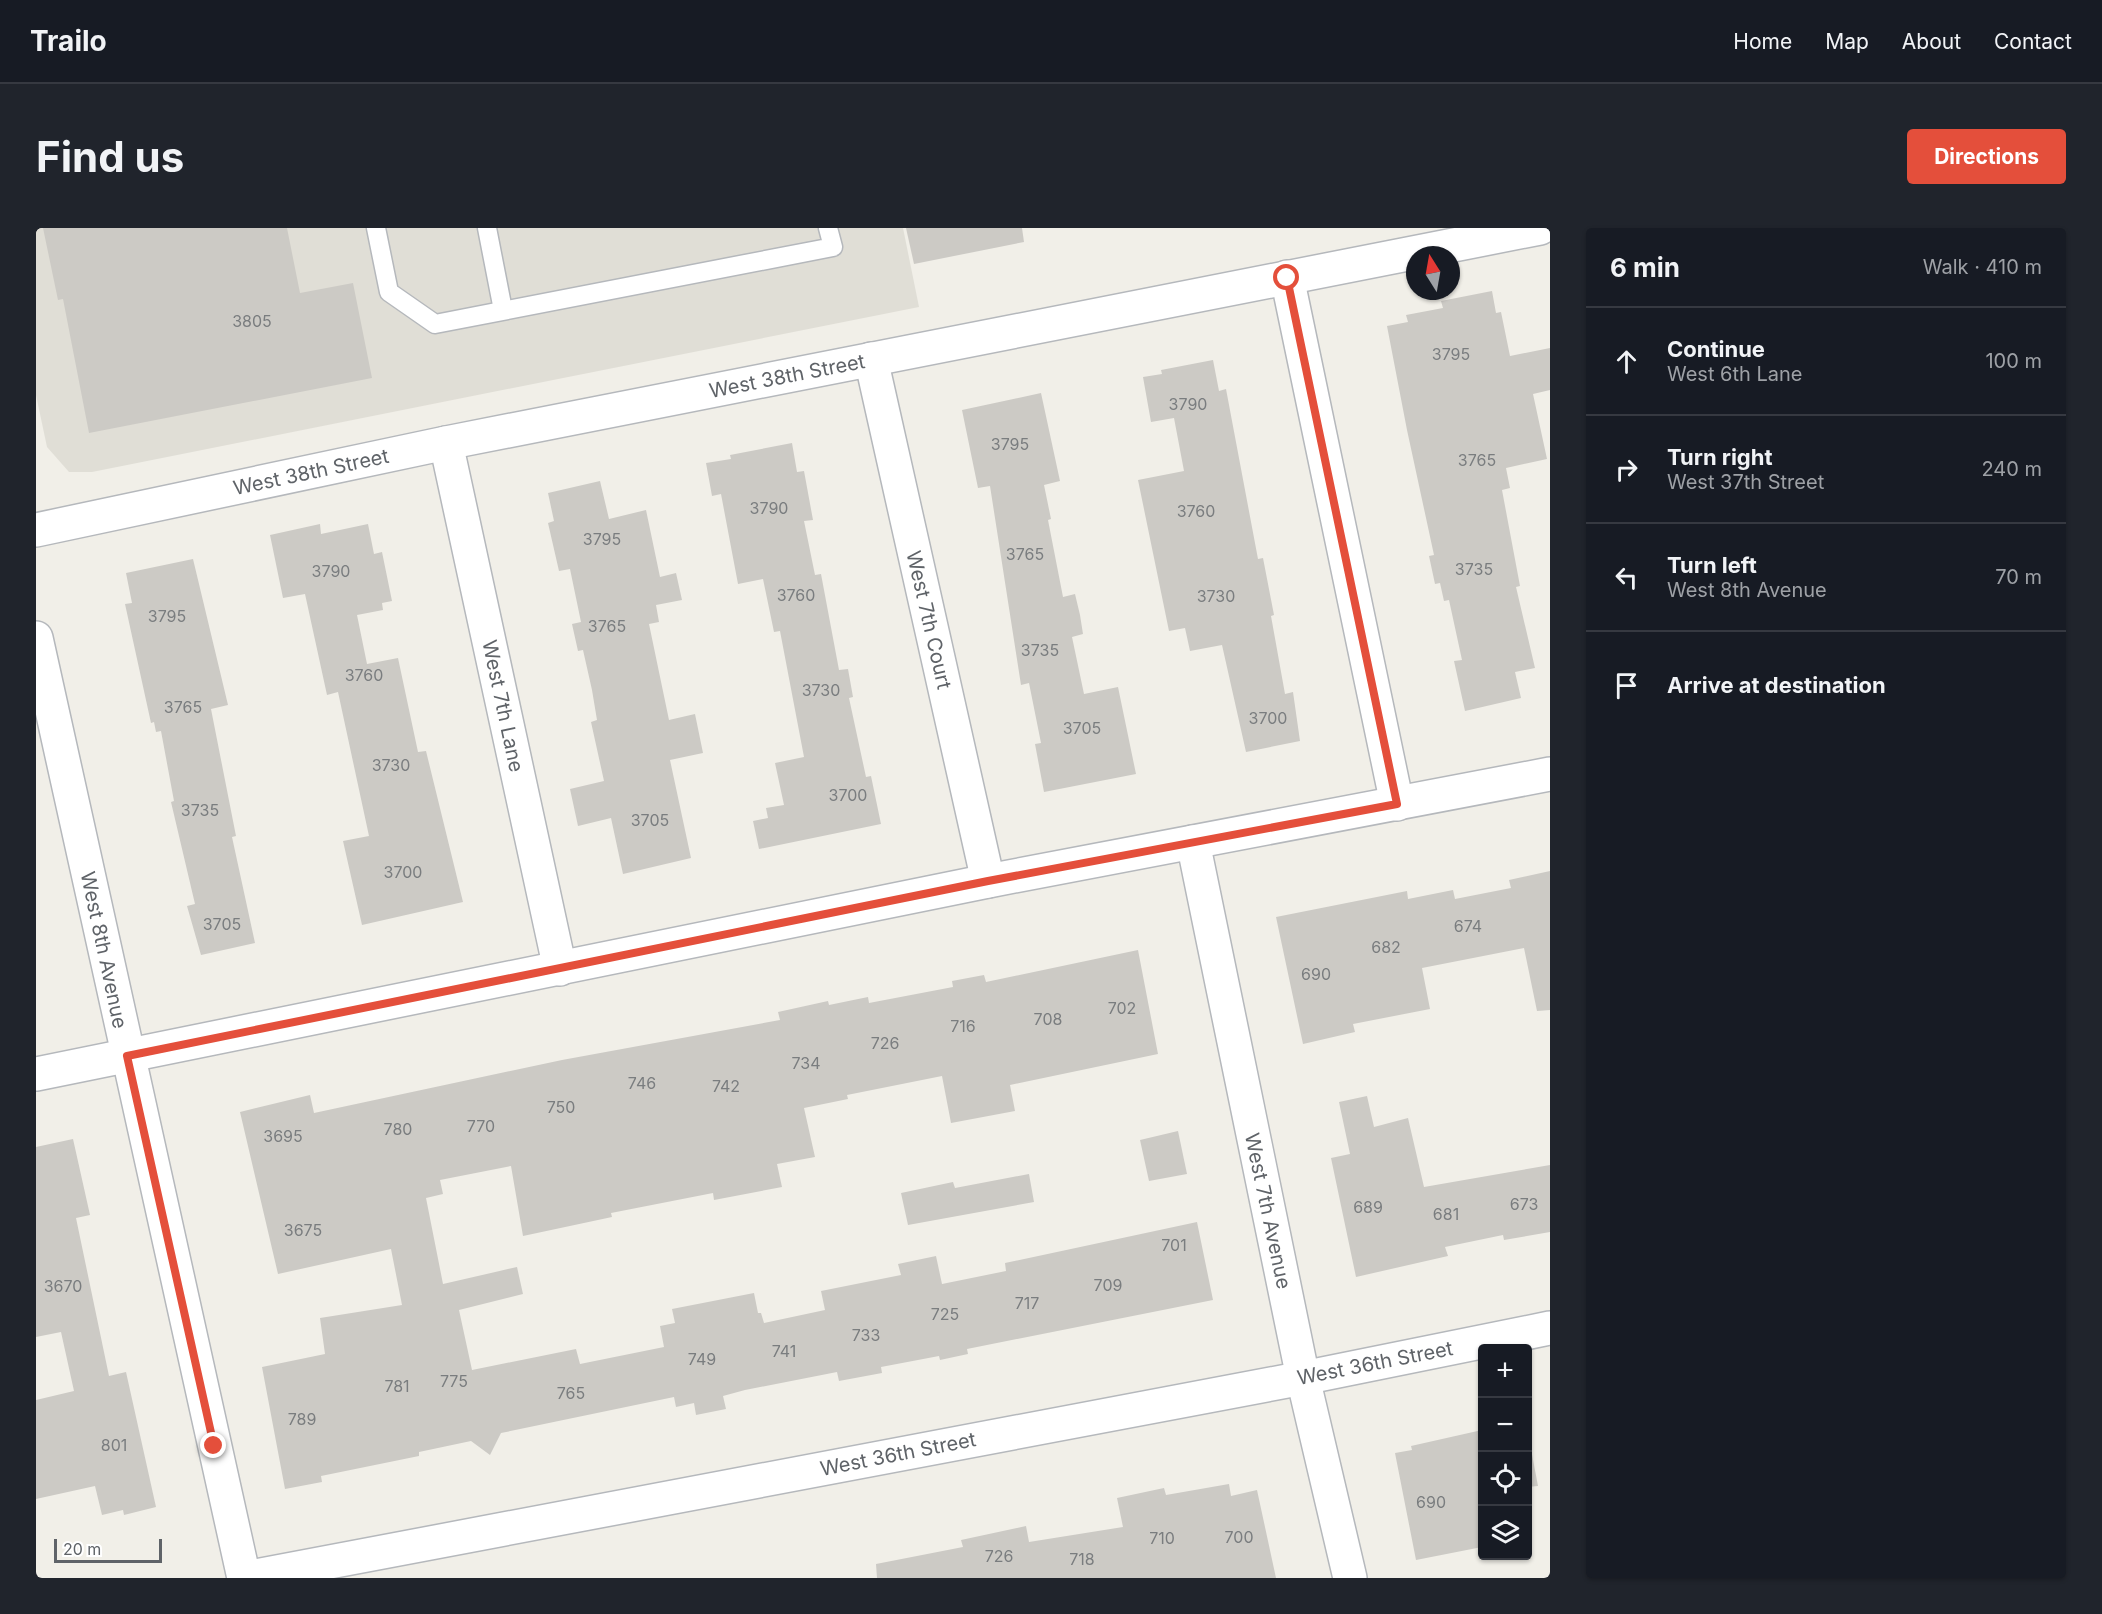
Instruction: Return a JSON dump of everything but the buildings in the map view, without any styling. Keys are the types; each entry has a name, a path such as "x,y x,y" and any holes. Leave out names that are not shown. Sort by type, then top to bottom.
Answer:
{"street":[{"name":"West 38th Street","path":"36,530 446,444 1540,228"},
{"path":"1287,278 1397,804"},
{"name":"West 7th Court","path":"871,359 988,881"},
{"name":"West 7th Lane","path":"446,444 560,969"},
{"name":"West 8th Avenue","path":"36,638 244,1578"},
{"path":"36,1074 988,881 1550,774"},
{"name":"West 7th Avenue","path":"1192,842 1303,1378 1350,1578"},
{"name":"West 36th Street","path":"244,1578 1303,1378 1550,1328"}],"lane":[{"path":"376,228 388,292 435,324 832,247 828,228"},
{"path":"487,228 503,310"}],"shaded area":[{"path":"36,228 903,228 919,307 92,472 69,472 47,447 36,395"}],"route":[{"path":"214,1446 127,1056 988,881 1397,804 1287,278"}]}
